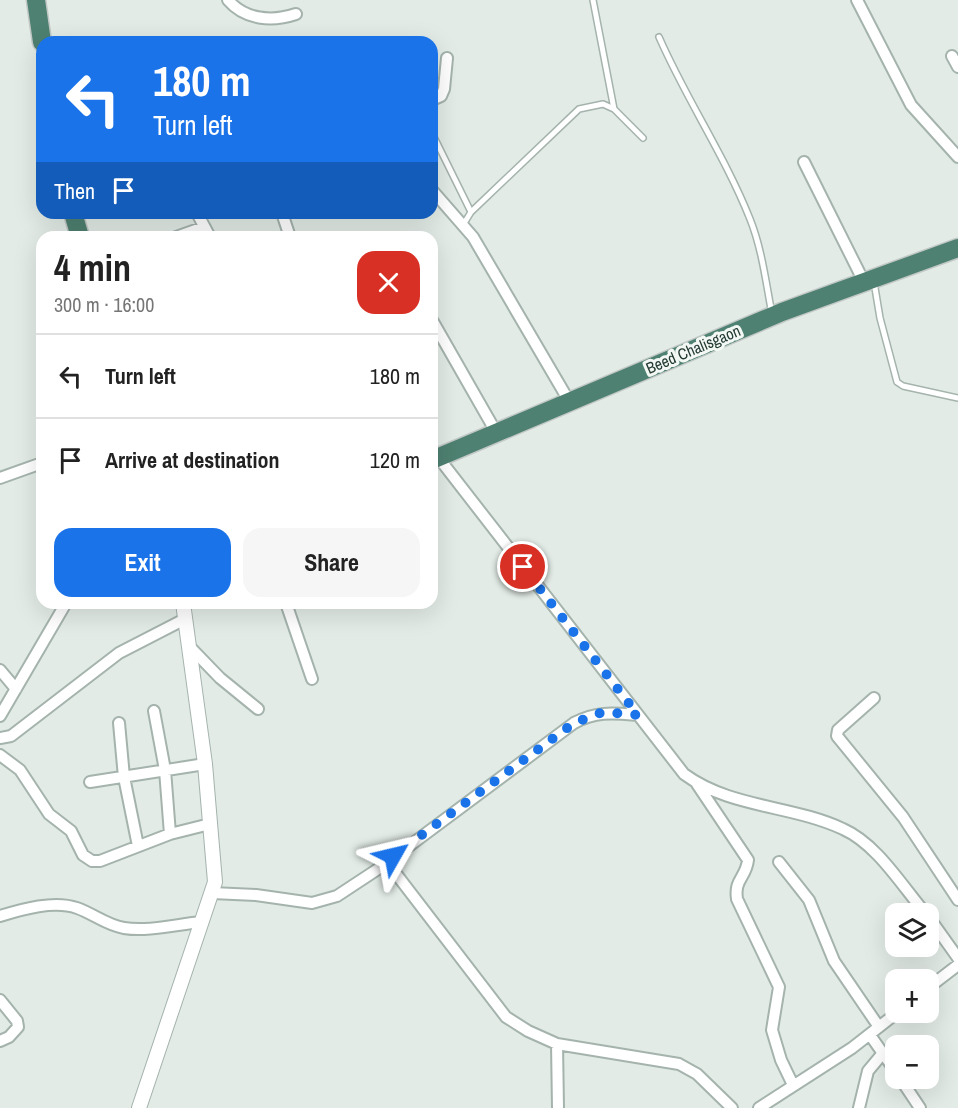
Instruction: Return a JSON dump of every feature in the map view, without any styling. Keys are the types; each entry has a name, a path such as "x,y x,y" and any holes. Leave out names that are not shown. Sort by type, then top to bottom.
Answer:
{"highway":[{"path":"36,0 41,36"},
{"name":"Beed Chalisgaon","path":"438,458 772,316 958,248"}],"street":[{"path":"228,0 249,15 273,18 296,14"},
{"path":"857,0 911,105 958,157"},
{"path":"952,56 958,67"},
{"path":"438,97 444,89 447,58"},
{"path":"804,162 868,280"},
{"path":"438,197 464,225 569,401"},
{"path":"438,331 496,432"},
{"path":"438,463 684,774 697,784 716,793 846,830 871,849 917,903"},
{"path":"0,478 36,465"},
{"path":"0,716 63,609"},
{"path":"139,1108 181,976 215,882 205,764 184,609"},
{"path":"288,609 312,680"},
{"path":"0,738 11,736 132,644 185,619"},
{"path":"190,647 220,678 258,709"},
{"path":"0,670 16,689"},
{"path":"874,698 838,730 837,736 903,816 958,900"},
{"path":"154,711 165,770 170,834"},
{"path":"212,893 256,895 312,903 337,896 387,862 574,723 603,712 638,715"},
{"path":"119,723 124,777 138,846"},
{"path":"0,754 20,770 49,814 71,831 87,858 100,861 170,834 210,824"},
{"path":"90,782 205,764"},
{"path":"697,784 748,860 747,869 736,883 737,899 779,987 772,1030 781,1060 793,1085"},
{"path":"387,862 501,1011 528,1031 557,1044 679,1064 697,1074 732,1108"},
{"path":"779,862 808,900 834,961 879,1028"},
{"path":"0,916 48,906 66,906 78,908 106,924 127,929 202,922"},
{"path":"939,932 958,958"},
{"path":"939,980 958,965"},
{"path":"0,1000 17,1021 18,1027 9,1037 0,1041"},
{"path":"759,1108 885,1023"},
{"path":"870,1035 885,1056"},
{"path":"557,1044 558,1108"},
{"path":"859,1108 868,1071 883,1053"},
{"path":"907,1089 920,1108"}],"lane":[{"path":"593,0 614,109"},
{"path":"659,37 680,85 723,159 751,220 772,316"},
{"path":"464,225 471,212 579,109 603,104 614,109 643,138"},
{"path":"438,145 471,212"},
{"path":"868,280 897,382 903,386 958,398"}],"route":[{"path":"393,856 553,741 574,723 590,715 603,712 638,715 523,567"}]}
